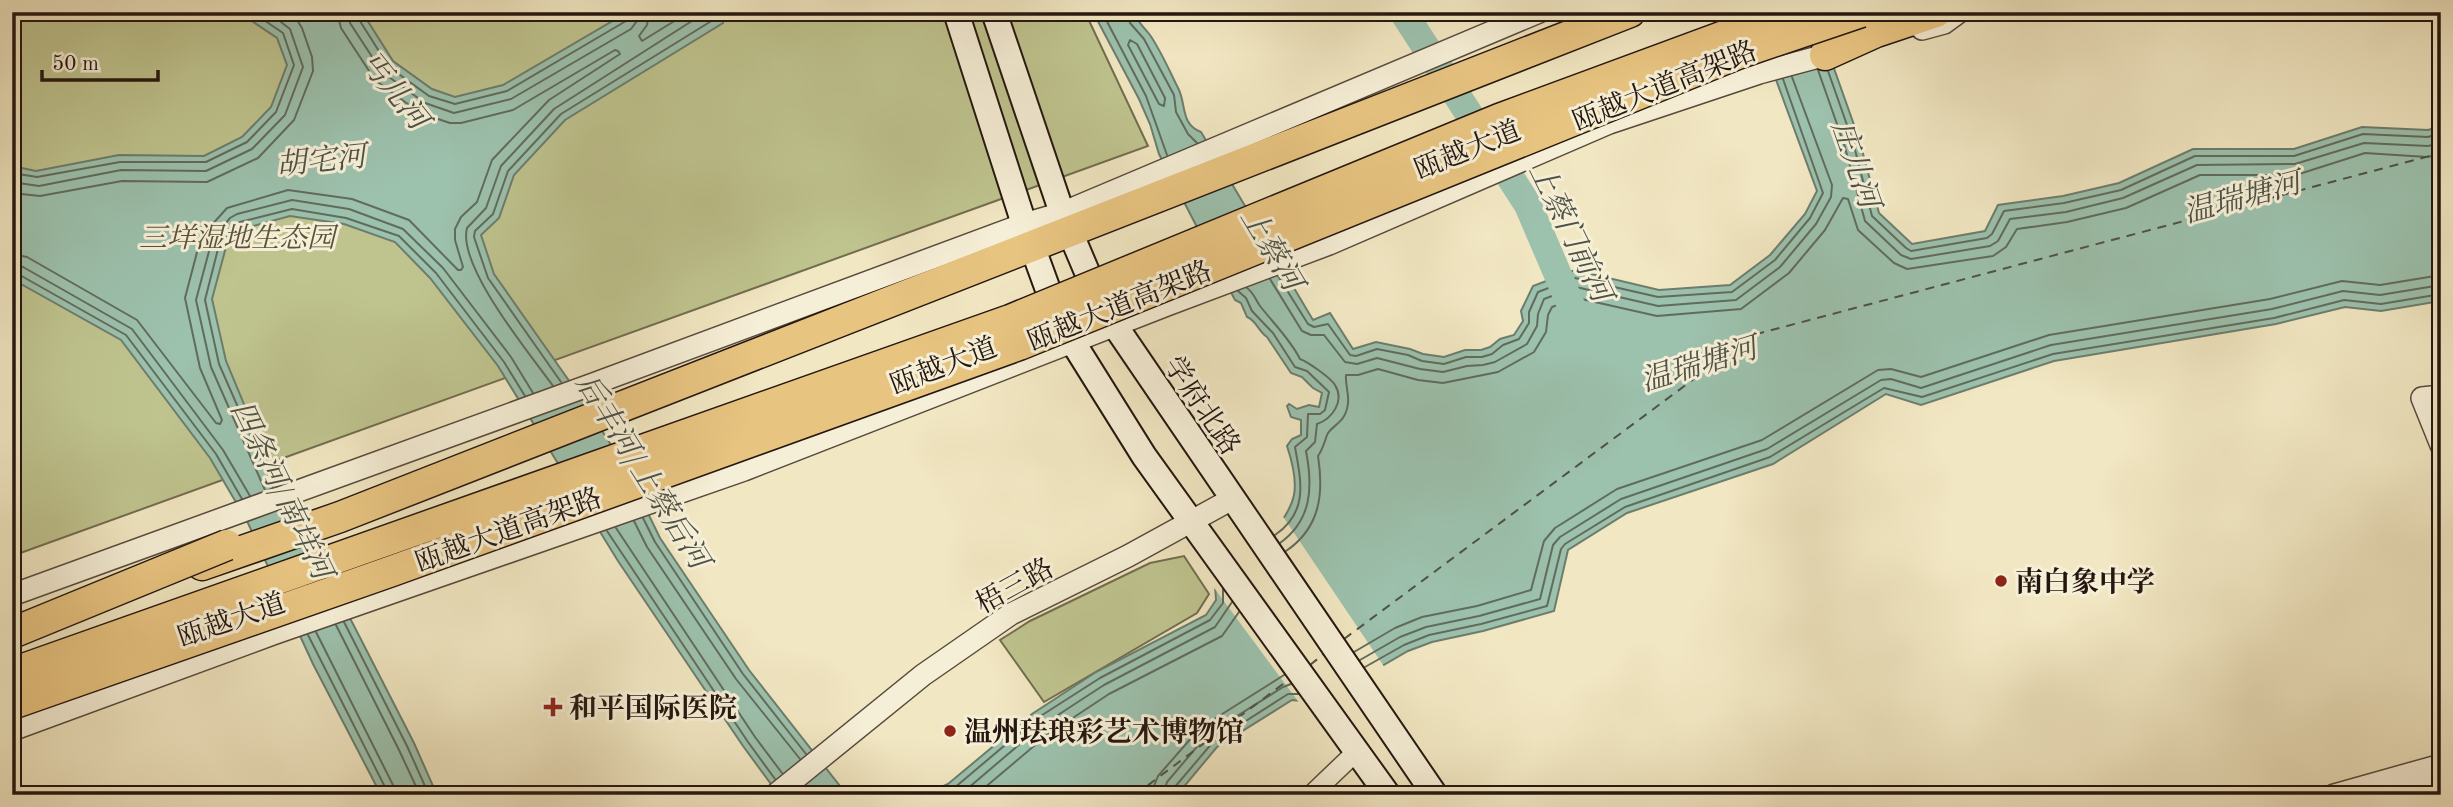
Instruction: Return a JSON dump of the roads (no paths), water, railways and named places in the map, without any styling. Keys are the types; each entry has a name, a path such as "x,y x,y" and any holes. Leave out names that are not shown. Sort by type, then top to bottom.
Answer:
{"highway":[{"path":"12,630 236,553 516,431 603,398 891,301 1028,235 1156,197 1630,12"},
{"path":"1825,55 1867,19 1946,16"},
{"name":"瓯越大道","path":"12,697 256,610 351,592 556,504 710,447 1107,316 1189,269 1437,160 1675,66 1749,45 1802,18 1867,19"},
{"name":"瓯越大道高架路","path":"12,673 1010,320 1499,119 1802,18"},
{"name":"瓯越大道高架路","path":"12,704 1019,345 1740,53 1867,19"},
{"path":"12,630 337,510"}],"main road":[{"path":"956,12 1028,235 1065,331 1144,456 1388,795"},
{"name":"学府北路","path":"994,12 1066,222 1107,316 1434,795"}],"street":[{"path":"1066,222 1539,12"},
{"path":"1107,316 1329,244 1609,122 1946,16 1977,12"},
{"path":"603,398 1028,235"},
{"path":"12,730 273,634 351,592 575,529 744,470 1065,331"},
{"path":"2441,396 2422,398 2441,445"},
{"path":"12,595 303,490 516,431"},
{"name":"梧三路","path":"775,795 923,675 1011,614 1128,556 1191,521 1238,509"},
{"path":"1311,795 1357,751"},
{"path":"2334,795 2441,765"},
{"path":"2402,795 2441,785"}],"water":[{"name":"胡宅河","path":"232,12 362,12 393,61 432,89 455,97 503,85 628,12 722,12 723,23 565,120 514,175 499,218 481,235 494,274 584,402 628,472 660,538 749,670 847,795 779,795 618,561 498,366 430,278 395,242 344,224 290,216 242,229 226,247 212,299 226,361 271,469 414,743 437,795 381,795 313,664 247,521 210,458 121,340 12,279 12,166 36,171 119,155 204,156 242,137 271,107 287,65 277,38 243,15"},
{"path":"1093,12 1134,12 1154,41 1179,90 1187,120 1201,132 1313,320 1330,313 1353,349 1376,342 1444,357 1465,350 1481,350 1500,339 1514,335 1523,321 1521,311 1533,286 1575,270 1659,290 1730,285 1770,255 1805,214 1817,191 1751,12 1814,12 1859,139 1879,213 1912,244 1985,231 1998,205 2063,196 2119,183 2193,149 2294,149 2362,127 2428,130 2441,126 2441,301 2381,311 2345,307 2276,324 2054,361 1921,405 1886,394 1773,464 1627,513 1568,550 1554,611 1432,642 1408,651 1325,699 1310,702 1292,700 1217,747 1177,795 924,795 948,784 1032,714 1096,672 1206,615 1216,600 1215,585 1273,532 1290,508 1295,483 1287,446 1292,439 1301,435 1301,420 1291,417 1287,406 1289,404 1297,409 1309,405 1319,407 1322,393 1302,377 1291,373 1267,337 1247,317 1241,303 1235,300 1159,154 1139,99"}],"waterway":[{"name":"上蔡门前河","path":"1403,12 1528,205 1573,310"}],"place":[{"name":"南白象中学","path":"2001,581"},
{"name":"和平国际医院","path":"553,707"},
{"name":"温州珐琅彩艺术博物馆","path":"950,731"}],"water label":[{"name":"丐儿河","path":"394,90"},
{"name":"庄儿河","path":"1856,164"},
{"name":"温瑞塘河","path":"2242,197"},
{"name":"上蔡河","path":"1272,249"},
{"name":"温瑞塘河","path":"1699,364"},
{"name":"后丰河/上蔡后河","path":"643,471"},
{"name":"四条河/南垟河","path":"282,490"}],"park label":[{"name":"三垟湿地生态园","path":"237,237"}]}
